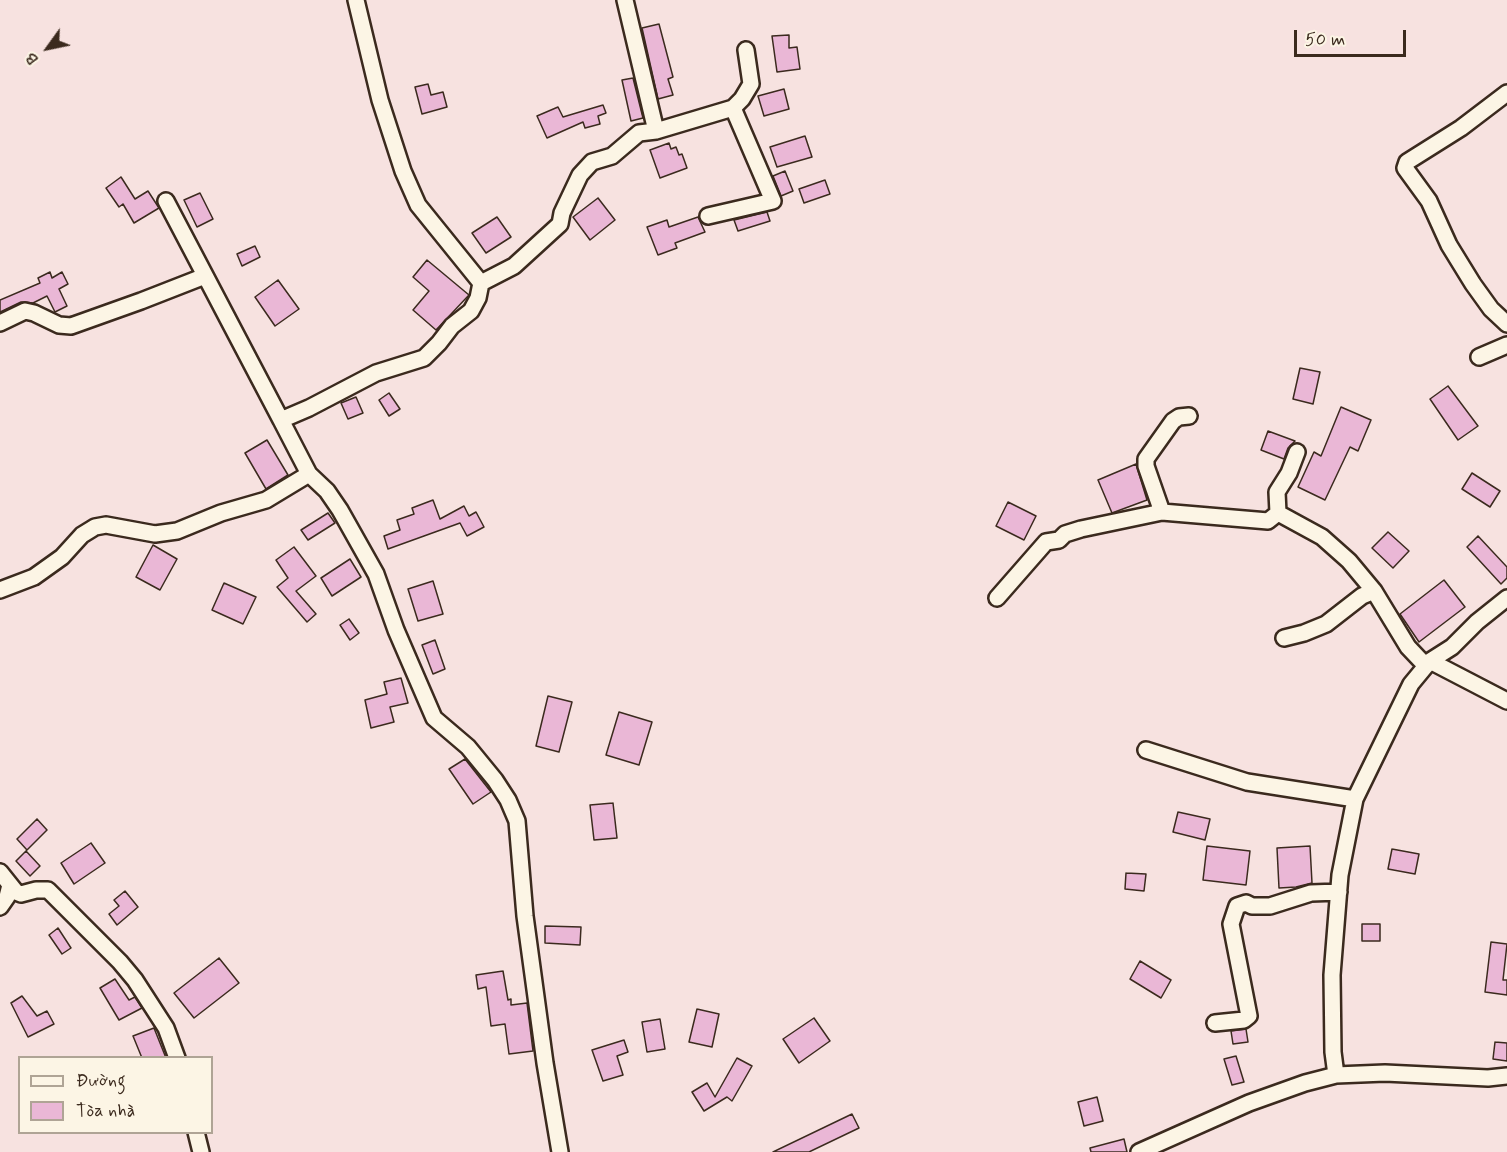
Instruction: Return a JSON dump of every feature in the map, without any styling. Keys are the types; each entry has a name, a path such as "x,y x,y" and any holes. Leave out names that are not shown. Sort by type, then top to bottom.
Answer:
{"street":[{"path":"356,0 380,100 403,171 418,206 481,283"},
{"path":"625,0 656,131"},
{"path":"481,283 514,266 560,224 562,213 580,175 592,162 612,156 639,133 656,131 733,108 751,84 746,50"},
{"path":"1507,93 1461,128 1407,162 1406,165 1408,173 1429,201 1449,245 1473,284 1491,309 1507,324"},
{"path":"708,216 773,201 733,108"},
{"path":"166,201 309,474 327,490 376,574 396,630 434,718 468,747 508,800 517,821 525,916 560,1152"},
{"path":"0,323 25,311 34,313 59,326 71,326 205,276"},
{"path":"281,420 376,373 424,358 452,326 471,310 478,298 481,283"},
{"path":"1479,357 1507,345"},
{"path":"1161,512 1146,466 1146,459 1173,421 1179,417 1189,416"},
{"path":"1278,513 1277,492 1289,473 1297,452"},
{"path":"0,590 39,573 62,557 82,535 95,527 106,525 155,534 177,531 221,513 266,500 309,474"},
{"path":"997,598 1046,542 1059,540 1065,534 1081,529 1161,512 1268,521 1278,513"},
{"path":"1278,513 1322,537 1349,561 1374,591 1408,647 1428,664 1507,701"},
{"path":"1284,638 1326,624 1362,596 1374,591"},
{"path":"1336,1075 1333,1052 1332,975 1340,875 1355,799 1411,684 1428,664 1452,647 1477,622 1507,598"},
{"path":"1146,750 1247,782 1355,799"},
{"path":"0,872 16,892 21,894 48,890 120,962 135,980 166,1028 176,1056"},
{"path":"0,907 7,897 10,885"},
{"path":"1215,1023 1244,1020 1249,1016 1231,924 1237,906 1246,903 1252,906 1270,906 1311,893 1339,892"},
{"path":"1139,1152 1249,1103 1305,1083 1336,1075 1385,1073 1488,1078 1507,1076"},
{"path":"196,1134 201,1152"}],"building":[{"path":"659,24 673,77 668,79 673,95 658,99 642,28"},
{"path":"789,35 789,48 797,47 800,69 777,72 772,36"},
{"path":"633,78 643,118 631,121 622,80"},
{"path":"428,84 431,95 443,92 447,107 422,114 415,87"},
{"path":"784,89 789,109 764,116 758,96"},
{"path":"603,105 606,113 598,116 600,124 585,128 583,122 547,138 537,116 558,107 563,117"},
{"path":"805,136 812,157 777,167 770,147"},
{"path":"669,143 671,149 676,147 679,155 682,154 687,168 660,178 650,150"},
{"path":"785,171 793,191 781,196 773,176"},
{"path":"121,177 135,199 148,191 159,208 134,223 123,204 119,207 106,188"},
{"path":"825,180 830,194 804,203 799,189"},
{"path":"200,193 213,219 197,227 184,200"},
{"path":"598,198 615,220 590,240 573,217"},
{"path":"767,212 770,221 738,231 734,220"},
{"path":"497,217 511,237 486,253 472,233"},
{"path":"698,217 705,232 675,243 677,248 658,255 647,227 667,220 669,227"},
{"path":"255,246 260,257 242,266 237,254"},
{"path":"427,260 469,295 436,330 413,310 429,291 413,277"},
{"path":"50,272 52,278 62,272 68,284 59,289 67,306 55,312 47,296 33,303 21,302 0,312 0,300 40,283 38,278"},
{"path":"278,280 299,309 275,326 255,297"},
{"path":"1300,368 1320,372 1313,404 1293,399"},
{"path":"1448,386 1478,426 1458,440 1430,399"},
{"path":"389,393 400,409 389,416 379,400"},
{"path":"356,397 363,413 348,419 341,403"},
{"path":"1341,407 1371,420 1358,451 1350,447 1325,500 1298,487 1314,452 1321,456"},
{"path":"1268,431 1295,441 1288,448 1284,459 1261,450"},
{"path":"267,440 288,475 266,489 245,453"},
{"path":"1136,464 1147,500 1112,513 1098,480"},
{"path":"1472,473 1500,491 1490,507 1462,489"},
{"path":"433,500 440,519 464,506 469,516 476,512 484,527 467,536 460,523 388,549 384,536 400,530 397,520 414,514 412,508"},
{"path":"1008,502 1036,516 1024,540 996,526"},
{"path":"328,513 335,523 308,540 301,530"},
{"path":"1388,532 1409,551 1393,568 1372,548"},
{"path":"1478,536 1507,567 1507,578 1501,584 1467,547"},
{"path":"153,545 177,559 160,590 136,577"},
{"path":"294,547 316,576 296,591 316,614 307,622 277,587 288,578 276,560"},
{"path":"350,559 361,577 332,596 321,578"},
{"path":"1444,580 1465,607 1419,642 1400,614"},
{"path":"433,581 443,614 418,621 408,589"},
{"path":"224,583 256,597 243,624 212,610"},
{"path":"349,619 359,633 350,640 340,625"},
{"path":"435,640 445,669 433,674 422,645"},
{"path":"401,678 408,703 390,707 394,722 371,728 365,700 387,694 384,682"},
{"path":"548,696 572,702 559,752 536,746"},
{"path":"619,712 652,722 639,765 606,755"},
{"path":"465,759 491,792 473,804 449,769"},
{"path":"613,803 617,838 594,840 590,805"},
{"path":"1178,812 1210,819 1205,840 1173,832"},
{"path":"37,819 47,830 27,850 17,839"},
{"path":"91,843 105,863 74,884 61,863"},
{"path":"1207,846 1250,851 1246,885 1203,880"},
{"path":"1310,846 1312,883 1279,888 1277,848"},
{"path":"1392,849 1419,854 1415,874 1388,869"},
{"path":"26,851 40,866 30,876 16,861"},
{"path":"1126,873 1146,874 1144,891 1125,889"},
{"path":"125,891 138,907 117,925 109,914 119,906 114,900"},
{"path":"1362,924 1380,924 1380,941 1362,941"},
{"path":"545,926 581,927 580,945 545,943"},
{"path":"58,928 71,948 62,954 49,935"},
{"path":"1491,942 1507,944 1503,980 1507,980 1507,995 1485,992"},
{"path":"219,958 239,983 194,1018 174,993"},
{"path":"1140,961 1171,980 1161,998 1130,979"},
{"path":"503,971 511,1005 527,1003 533,1051 509,1054 505,1024 491,1026 486,987 478,989 476,975"},
{"path":"115,979 129,1000 135,997 142,1008 119,1020 100,988"},
{"path":"22,996 37,1016 47,1011 54,1024 28,1037 11,1003"},
{"path":"697,1009 719,1014 712,1047 689,1042"},
{"path":"814,1018 830,1041 799,1063 783,1039"},
{"path":"660,1019 665,1049 647,1052 642,1022"},
{"path":"154,1028 165,1056 141,1056 133,1036"},
{"path":"1246,1029 1248,1042 1233,1044 1231,1031"},
{"path":"624,1040 628,1052 617,1056 623,1075 603,1081 592,1050"},
{"path":"1495,1042 1507,1043 1507,1061 1493,1059"},
{"path":"1236,1056 1244,1082 1232,1085 1224,1059"},
{"path":"737,1058 752,1066 732,1101 727,1097 704,1111 692,1092 707,1083 715,1097"},
{"path":"1097,1097 1103,1121 1084,1126 1078,1102"},
{"path":"852,1114 859,1128 809,1152 773,1152"},
{"path":"1124,1139 1127,1152 1091,1152 1090,1148"}]}
